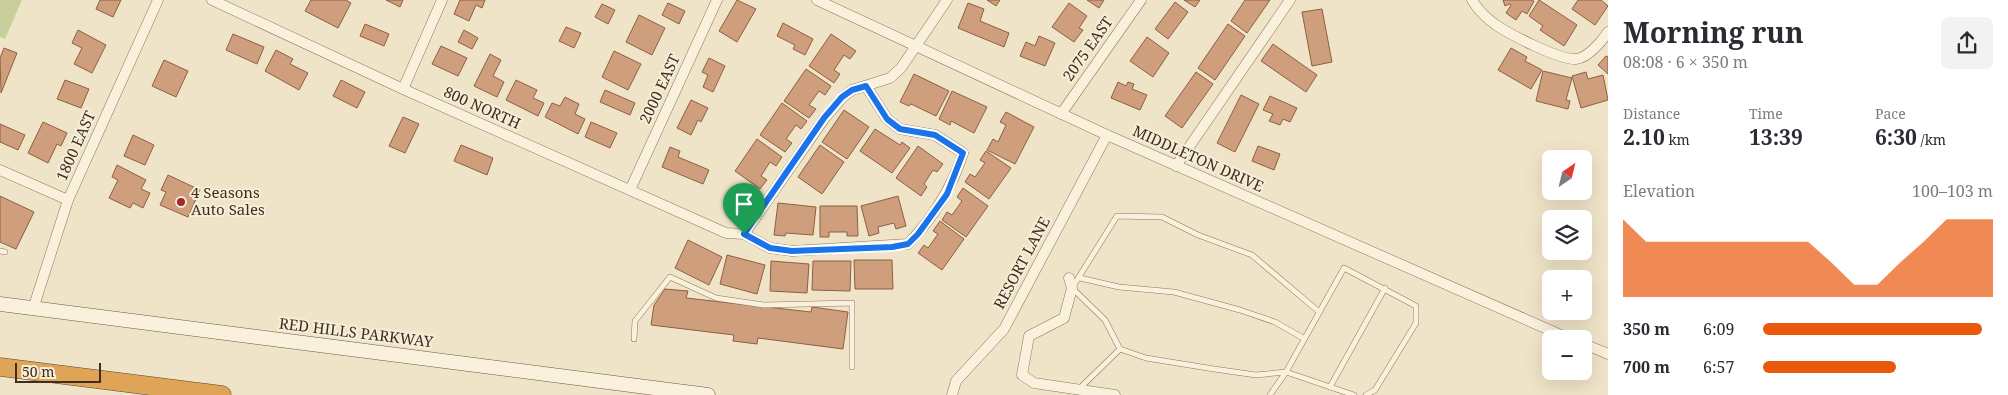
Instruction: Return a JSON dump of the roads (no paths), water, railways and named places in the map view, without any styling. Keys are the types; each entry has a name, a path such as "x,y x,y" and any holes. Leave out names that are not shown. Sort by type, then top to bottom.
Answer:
{"highway":[{"path":"0,367 222,395"}],"main road":[{"name":"RED HILLS PARKWAY","path":"0,304 708,395"}],"street":[{"name":"1800 EAST","path":"33,309 68,200 158,0"},
{"name":"800 NORTH","path":"212,0 403,89 726,233 744,234 770,248 792,251 892,247 908,244 918,234 947,194 963,153 935,135 900,129 887,119 866,86"},
{"path":"403,89 442,0"},
{"name":"2000 EAST","path":"630,190 717,0"},
{"name":"MIDDLETON DRIVE","path":"817,0 1107,136 1550,330"},
{"path":"744,234 824,118 842,97 852,90 890,78 901,68 947,0"},
{"name":"2075 EAST","path":"1061,114 1141,0"},
{"path":"1176,166 1290,0"},
{"path":"1472,0 1479,10 1496,25 1560,57 1578,59 1590,51 1608,32"},
{"name":"RESORT LANE","path":"952,395 956,381 1004,329 1107,136"},
{"path":"0,170 68,200"},
{"path":"1071,283 1064,318 1029,336 1022,374 1034,383 1115,395"},
{"path":"1592,347 1608,354"}],"lane":[{"path":"1318,311 1252,255 1198,235 1162,218 1117,216 1080,278 1071,283 1105,320 1120,349 1146,358 1256,375 1286,372 1354,395"},
{"path":"1270,395 1286,372 1318,311 1344,268 1416,306 1416,323 1375,390 1366,395"},
{"path":"634,339 635,320 670,277 716,298 764,305 852,303 852,367"},
{"path":"1080,278 1119,287 1174,292 1275,322 1304,338"},
{"path":"1330,387 1384,288"},
{"path":"1078,389 1120,349"}],"place":[{"name":"4 Seasons Auto Sales","path":"181,202"}]}
